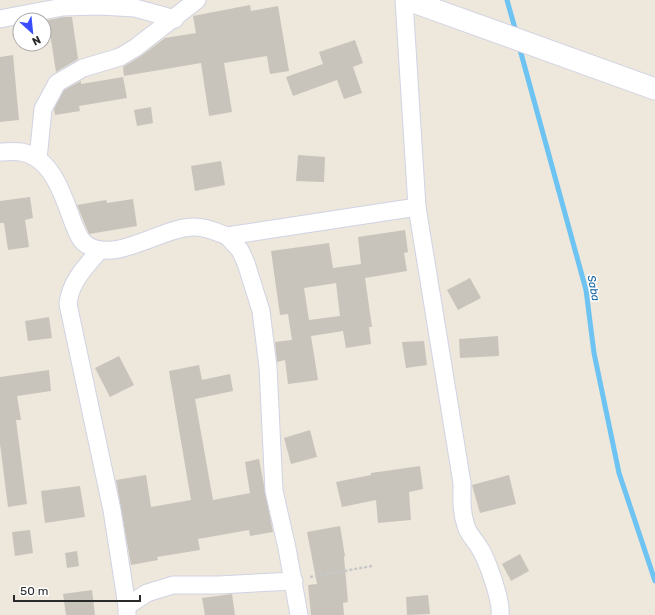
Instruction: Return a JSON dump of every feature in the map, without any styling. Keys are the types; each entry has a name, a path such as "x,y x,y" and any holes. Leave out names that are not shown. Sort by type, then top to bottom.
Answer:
{"street":[{"path":"38,159 43,109 57,83 83,68 120,57 175,19 198,0"},
{"path":"404,0 417,207 462,483 462,513 466,528 480,548 489,569 500,615"},
{"path":"408,0 655,89"},
{"path":"0,19 63,7 100,6 135,8 175,19"},
{"path":"0,152 22,152 38,159 48,168 60,186 80,238 86,245 100,250 119,249 166,233 195,227 211,230 227,236 240,250 246,263 261,311 268,367 274,491 294,581 299,615"},
{"path":"227,236 417,207"},
{"path":"100,250 74,282 68,295 68,304 112,510 127,611"},
{"path":"127,611 147,593 173,585 218,585 294,581"}],"path":[{"path":"294,581 372,566"}],"building":[{"path":"250,5 251,11 278,6 289,71 270,74 267,56 224,63 232,112 209,116 201,63 124,76 123,67 165,38 196,33 193,16"},
{"path":"72,17 78,59 56,72 52,46 52,19"},
{"path":"355,40 363,63 353,67 362,93 344,99 337,80 293,96 286,77 323,64 319,52"},
{"path":"13,55 19,120 0,122 0,57"},
{"path":"123,77 127,98 79,106 80,111 55,115 54,109 64,90 81,81 81,84"},
{"path":"151,107 153,123 137,126 134,110"},
{"path":"298,155 325,157 324,182 296,181"},
{"path":"221,161 225,185 195,191 191,166"},
{"path":"30,197 33,218 25,220 29,247 8,250 4,223 0,223 0,201"},
{"path":"133,199 137,226 89,234 77,205 106,200 107,203"},
{"path":"405,230 408,252 404,253 407,271 365,278 372,327 369,327 371,344 346,348 343,331 311,336 318,380 288,384 285,360 277,362 275,342 292,340 288,314 280,315 271,251 329,243 333,268 361,264 358,237","holes":["336,283 340,316 309,320 304,288"]},
{"path":"470,278 481,298 458,310 447,290"},
{"path":"49,317 52,338 28,341 25,321"},
{"path":"498,336 499,356 460,358 459,339"},
{"path":"424,341 427,365 406,368 402,342"},
{"path":"119,356 134,385 110,397 95,368"},
{"path":"199,365 202,380 230,374 233,391 195,399 213,500 250,493 245,462 259,459 273,532 250,536 249,530 198,539 200,550 157,557 158,560 131,565 116,480 146,475 151,507 191,500 169,371"},
{"path":"49,370 51,391 17,396 21,420 16,420 27,504 8,507 0,444 0,377"},
{"path":"310,430 317,457 291,464 284,438"},
{"path":"420,466 423,489 409,492 411,520 378,523 376,500 342,507 336,482 371,475 371,473"},
{"path":"509,475 516,504 480,513 472,485"},
{"path":"80,486 85,517 45,523 41,491"},
{"path":"340,526 345,556 348,602 343,603 344,615 311,615 308,585 317,584 307,532"},
{"path":"30,530 33,553 15,556 12,532"},
{"path":"77,551 79,566 67,568 65,553"},
{"path":"520,554 529,571 511,581 502,564"},
{"path":"92,590 95,615 66,615 63,594"},
{"path":"232,594 235,615 205,615 202,598"},
{"path":"428,595 430,614 407,615 406,597"}],"waterway":[{"name":"Saba","path":"507,0 516,32"},
{"name":"Saba","path":"519,46 586,290 594,353 619,473 655,581"}]}
